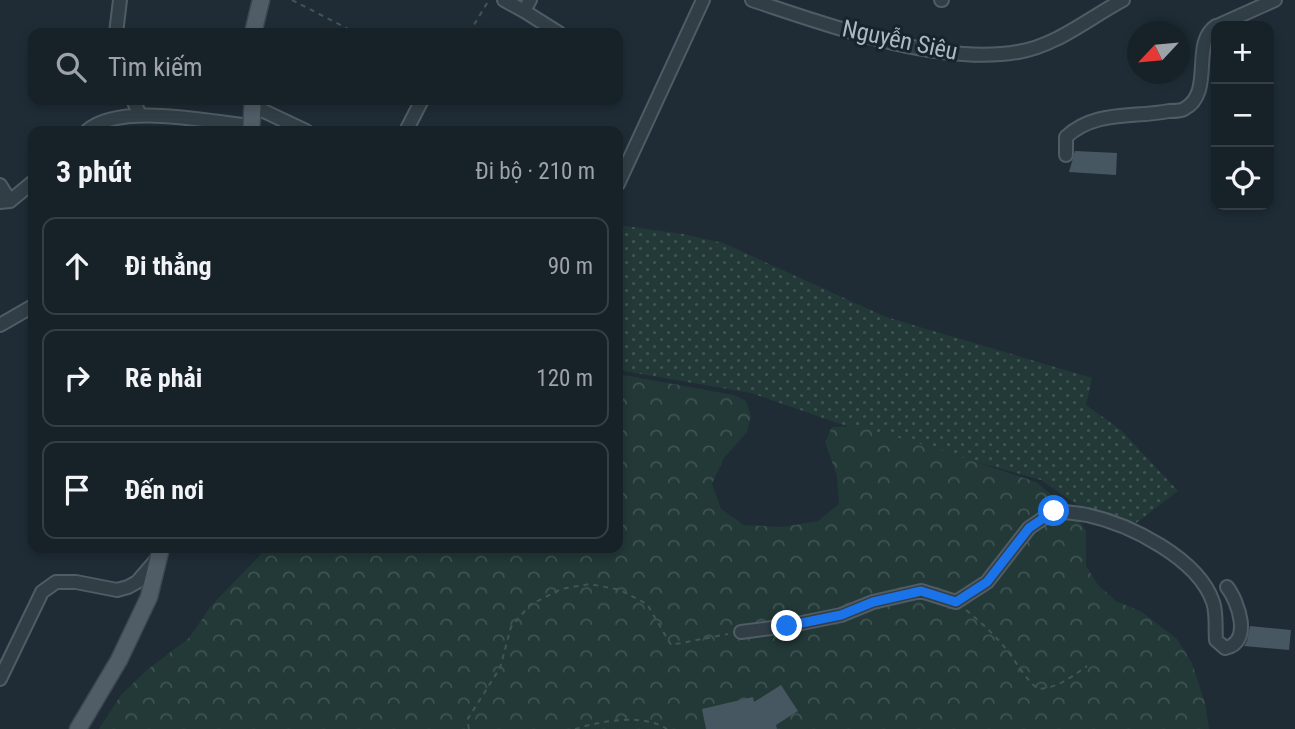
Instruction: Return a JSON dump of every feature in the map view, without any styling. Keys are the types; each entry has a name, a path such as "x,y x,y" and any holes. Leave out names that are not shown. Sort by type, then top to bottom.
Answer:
{"main road":[{"path":"254,28 261,0"},
{"path":"250,126 253,105"},
{"path":"78,729 119,660 149,597 160,553"}],"street":[{"path":"117,28 120,0"},
{"path":"504,0 527,6 553,28"},
{"path":"623,173 703,0"},
{"name":"Nguyễn Siêu","path":"752,0 902,45 960,54 1018,52 1029,49 1051,41 1120,1"},
{"path":"1227,21 1275,0"},
{"path":"1066,155 1066,137 1077,127 1096,119 1155,114 1185,108 1196,97 1202,80 1205,43 1211,31"},
{"path":"136,105 140,114"},
{"path":"257,105 297,126"},
{"path":"409,126 419,105"},
{"path":"93,126 117,117 140,114 222,126"},
{"path":"0,185 5,202 28,186"},
{"path":"0,325 28,309"},
{"path":"741,632 841,615 873,602 921,591 956,602 987,582 1029,528 1054,511 1088,515 1135,531 1184,562 1202,580 1213,603 1216,640 1225,648 1230,648 1238,639 1240,612 1227,587"},
{"path":"0,679 42,592 56,582 76,582 117,590 128,587 147,572 159,553"}],"path":[{"path":"292,0 346,28"},
{"path":"472,28 489,0"},
{"path":"469,729 467,720 500,667 510,627 530,605 561,589 590,584 620,590 647,604 671,645 741,632"},
{"path":"956,602 985,625 1027,680 1038,689 1049,689 1087,666"},
{"path":"575,729 636,720 659,724 667,729"}],"green space":[{"path":"623,226 723,243 886,317 1092,378 1086,405 1121,430 1178,491 1135,524 1080,507 1041,480 840,424 751,393 623,371"},
{"path":"623,375 734,395 746,401 751,417 747,432 724,458 712,484 721,509 744,525 782,527 818,521 839,504 837,476 825,442 832,427 857,426 1036,482 1074,514 1086,531 1086,566 1098,585 1116,601 1142,612 1177,639 1192,663 1205,703 1209,729 99,729 121,695 147,670 189,638 211,606 261,554 623,553"}],"building":[{"path":"1075,151 1117,153 1116,175 1069,172"},
{"path":"1250,626 1291,630 1289,650 1244,646"},
{"path":"781,685 798,711 776,725 777,729 706,729 702,709 753,697 754,702"}],"route":[{"path":"787,626 841,615 873,602 921,591 956,602 987,582 1029,528 1054,511"}]}
